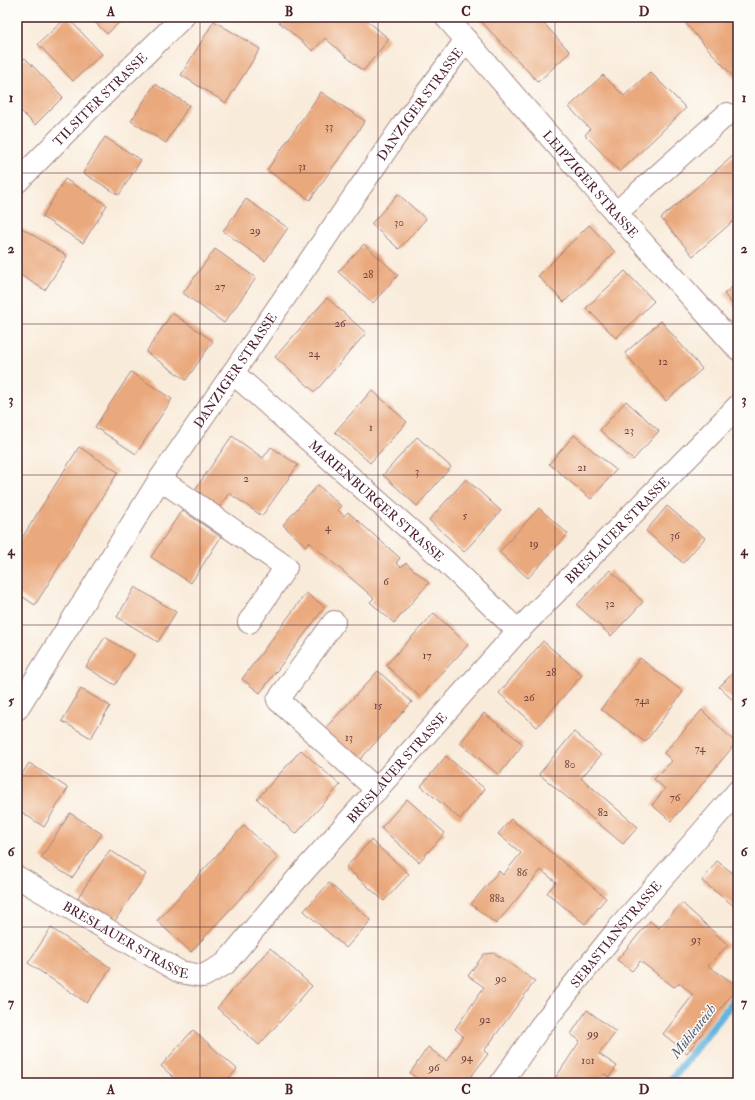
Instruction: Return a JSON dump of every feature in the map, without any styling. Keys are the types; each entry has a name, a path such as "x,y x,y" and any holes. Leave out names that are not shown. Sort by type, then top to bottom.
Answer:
{"street":[{"name":"TILSITER STRASSE","path":"17,182 183,17"},
{"name":"LEIPZIGER STRASSE","path":"446,17 616,213 738,349"},
{"name":"DANZIGER STRASSE","path":"17,709 160,479 401,128 466,40"},
{"path":"616,213 727,114"},
{"name":"MARIENBURGER STRASSE","path":"233,373 444,560 518,631"},
{"name":"BRESLAUER STRASSE","path":"17,877 180,972 203,976 225,964 280,898 518,631 738,406"},
{"path":"160,479 286,567 249,622"},
{"path":"334,622 278,700 377,790"},
{"name":"SEBASTIANSTRASSE","path":"500,1083 540,1027 618,929 738,791"}],"building":[{"path":"67,17 102,54 73,81 38,44"},
{"path":"90,17 125,17 107,34"},
{"path":"273,17 363,17 389,39 363,71 325,38 313,51"},
{"path":"477,17 538,17 570,52 538,82"},
{"path":"694,17 738,17 738,82 686,24"},
{"path":"214,21 260,49 226,103 181,75"},
{"path":"25,58 63,97 35,125 17,107 17,65"},
{"path":"650,72 686,108 620,172 585,135 590,129 569,107 603,75 624,96"},
{"path":"155,84 189,105 166,143 131,121"},
{"path":"321,92 365,121 310,200 267,170"},
{"path":"105,137 141,160 119,195 83,173"},
{"path":"733,156 738,162 738,217 693,256 661,218"},
{"path":"65,179 107,205 83,243 42,217"},
{"path":"398,194 426,219 399,249 371,224"},
{"path":"246,199 288,228 265,261 223,231"},
{"path":"589,225 615,252 564,302 538,276"},
{"path":"20,227 67,256 45,290 17,273 17,231"},
{"path":"364,244 398,275 373,303 338,272"},
{"path":"215,249 256,278 224,323 183,293"},
{"path":"625,271 654,301 616,338 586,308"},
{"path":"738,282 738,311 724,294"},
{"path":"327,298 366,333 315,392 275,357"},
{"path":"172,313 213,341 186,380 146,352"},
{"path":"661,321 702,369 666,401 625,353"},
{"path":"131,372 172,399 136,454 95,427"},
{"path":"372,390 407,422 370,463 335,432"},
{"path":"626,401 659,431 633,460 600,430"},
{"path":"574,435 616,470 591,499 549,464"},
{"path":"232,436 263,458 271,447 298,465 262,516 229,493 219,508 194,491"},
{"path":"417,437 451,467 417,506 383,475"},
{"path":"79,447 118,472 35,605 17,593 17,546"},
{"path":"466,479 501,511 464,552 429,520"},
{"path":"318,485 341,506 338,510 344,516 348,512 400,558 396,563 401,567 406,563 429,583 394,623 370,602 374,598 309,542 306,546 283,525"},
{"path":"667,506 705,538 683,563 646,531"},
{"path":"539,508 568,534 528,578 499,552"},
{"path":"182,510 221,537 191,583 151,557"},
{"path":"610,570 643,602 611,636 577,605"},
{"path":"135,587 176,612 158,642 117,617"},
{"path":"306,593 325,607 260,693 242,679"},
{"path":"434,613 468,645 420,697 386,665"},
{"path":"17,626 21,628 17,634"},
{"path":"105,637 134,655 115,685 86,667"},
{"path":"543,641 582,675 537,727 499,693"},
{"path":"640,658 683,692 645,742 601,709"},
{"path":"378,671 412,702 355,765 320,734"},
{"path":"733,673 738,677 738,705 719,687"},
{"path":"81,689 110,706 91,738 62,721"},
{"path":"702,710 736,743 671,821 652,805 665,789 654,779 672,761 664,753"},
{"path":"484,713 523,744 499,775 460,743"},
{"path":"574,732 601,755 581,778 638,827 623,844 539,774"},
{"path":"301,750 340,785 296,834 257,799"},
{"path":"446,756 485,789 460,819 421,786"},
{"path":"29,763 68,788 44,827 17,809 17,782"},
{"path":"407,799 445,833 419,862 381,828"},
{"path":"70,813 102,834 72,878 41,858"},
{"path":"511,819 606,898 585,924 547,893 556,882 541,870 496,924 471,904 499,871 503,875 521,853 498,834"},
{"path":"244,825 278,857 191,952 157,921"},
{"path":"371,840 409,874 384,901 346,867"},
{"path":"110,850 146,874 114,922 78,897"},
{"path":"717,861 738,877 738,909 702,881"},
{"path":"329,883 371,920 346,948 304,911"},
{"path":"682,903 728,945 708,966 738,986 687,1053 663,1034 693,995 680,983 674,987 640,961 632,971 617,960 650,921 659,928"},
{"path":"51,928 111,968 87,1003 28,963"},
{"path":"270,948 312,986 259,1045 217,1008"},
{"path":"494,953 535,981 484,1051 488,1054 470,1078 467,1076 462,1083 423,1083 410,1073 428,1047 446,1061 463,1036 455,1029 484,987 468,976 484,954"},
{"path":"587,1010 616,1032 599,1054 617,1066 609,1077 604,1074 598,1083 552,1083 580,1041 571,1034"},
{"path":"193,1030 237,1069 225,1083 180,1083 161,1066"}],"waterway":[{"name":"Mühlenteich","path":"669,1083 738,995"}]}
